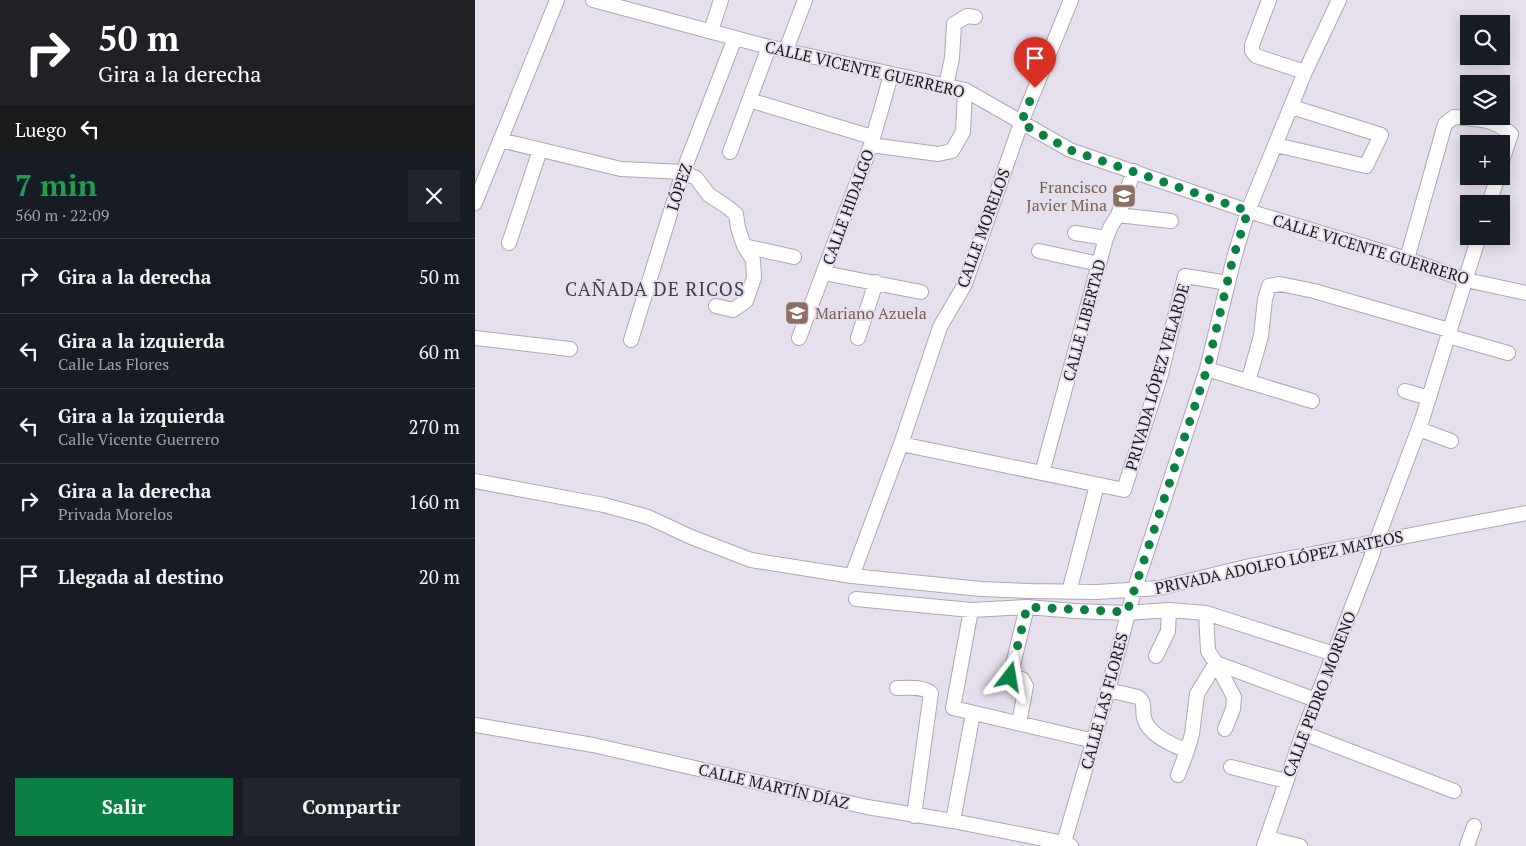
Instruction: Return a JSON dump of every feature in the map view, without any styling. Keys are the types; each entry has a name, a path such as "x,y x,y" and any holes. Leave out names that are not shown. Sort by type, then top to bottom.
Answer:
{"street":[{"path":"475,203 557,0"},
{"path":"711,31 721,0"},
{"path":"786,50 805,0"},
{"name":"CALLE MORELOS","path":"852,576 901,444 941,327 965,284 1021,123 1071,0"},
{"path":"1269,0 1252,44 1252,51 1256,56 1305,72"},
{"name":"CALLE LAS FLORES","path":"1066,845 1133,593 1207,369 1233,258 1248,211 1305,72 1339,0"},
{"name":"CALLE VICENTE GUERRERO","path":"600,1 735,38 891,75 965,90 1070,150 1248,211 1407,259 1466,280 1526,293"},
{"path":"946,86 952,58 954,24 967,16 975,17"},
{"name":"LÓPEZ","path":"631,340 683,172 735,38"},
{"path":"729,152 769,46"},
{"name":"CALLE HIDALGO","path":"799,338 872,141 891,75"},
{"path":"749,100 872,141 938,154 952,151 963,132 965,90"},
{"path":"1276,145 1366,166 1381,135 1292,107"},
{"path":"1407,259 1445,124 1454,117 1482,120 1500,124 1511,134 1510,137"},
{"path":"500,140 621,169 683,172 696,178 709,195 736,214 744,246 753,260 754,278 746,301 733,310 716,306"},
{"path":"509,243 540,150"},
{"name":"CALLE LIBERTAD","path":"1042,473 1106,238 1118,215 1134,171"},
{"path":"1118,215 1171,221"},
{"path":"1075,233 1106,238"},
{"name":"CALLE PEDRO MORENO","path":"1265,842 1303,732 1419,428 1476,245"},
{"path":"744,246 794,257"},
{"path":"1039,251 1099,264"},
{"path":"824,273 921,292"},
{"name":"PRIVADA LÓPEZ VELARDE","path":"1097,485 1125,490 1161,374 1185,276 1228,283"},
{"path":"858,338 876,282"},
{"path":"1249,382 1261,336 1265,299 1269,286 1279,284 1313,291 1448,333 1507,354"},
{"path":"475,338 569,349"},
{"path":"1207,369 1312,402"},
{"path":"1405,391 1429,398"},
{"path":"1419,428 1451,441"},
{"path":"901,444 1097,485 1069,592"},
{"name":"PRIVADA ADOLFO LÓPEZ MATEOS","path":"475,481 604,504 639,514 691,537 751,560 852,576 981,589 1069,592 1133,593 1250,566 1526,513"},
{"path":"856,599 971,610 1027,607 1128,611 1169,610 1205,613 1334,654"},
{"path":"1019,724 1026,686 1022,679 1010,677 1027,607"},
{"path":"971,610 953,708 1094,740"},
{"path":"1156,656 1168,631 1169,610"},
{"path":"1205,613 1208,651 1234,697 1233,710 1225,730"},
{"path":"1216,663 1316,700"},
{"path":"1178,775 1192,734 1197,694 1216,663"},
{"path":"897,688 920,688 931,693 914,816"},
{"path":"1108,690 1138,697 1142,700 1144,720 1152,730 1166,742 1187,751"},
{"path":"953,821 973,713"},
{"name":"CALLE MARTÍN DÍAZ","path":"475,725 593,745 867,808 953,821 1066,845"},
{"path":"1303,732 1454,791"},
{"path":"1231,767 1286,781"},
{"path":"1467,846 1474,826"},
{"path":"1265,842 1300,846"}],"place":[{"name":"Francisco Javier Mina","path":"1124,196"},
{"name":"Mariano Azuela","path":"797,313"}],"district":[{"name":"CAÑADA DE RICOS","path":"655,288"}],"route":[{"path":"1010,677 1027,607 1075,611 1127,612 1207,369 1233,258 1248,211 1070,150 1021,123 1035,88"}]}
